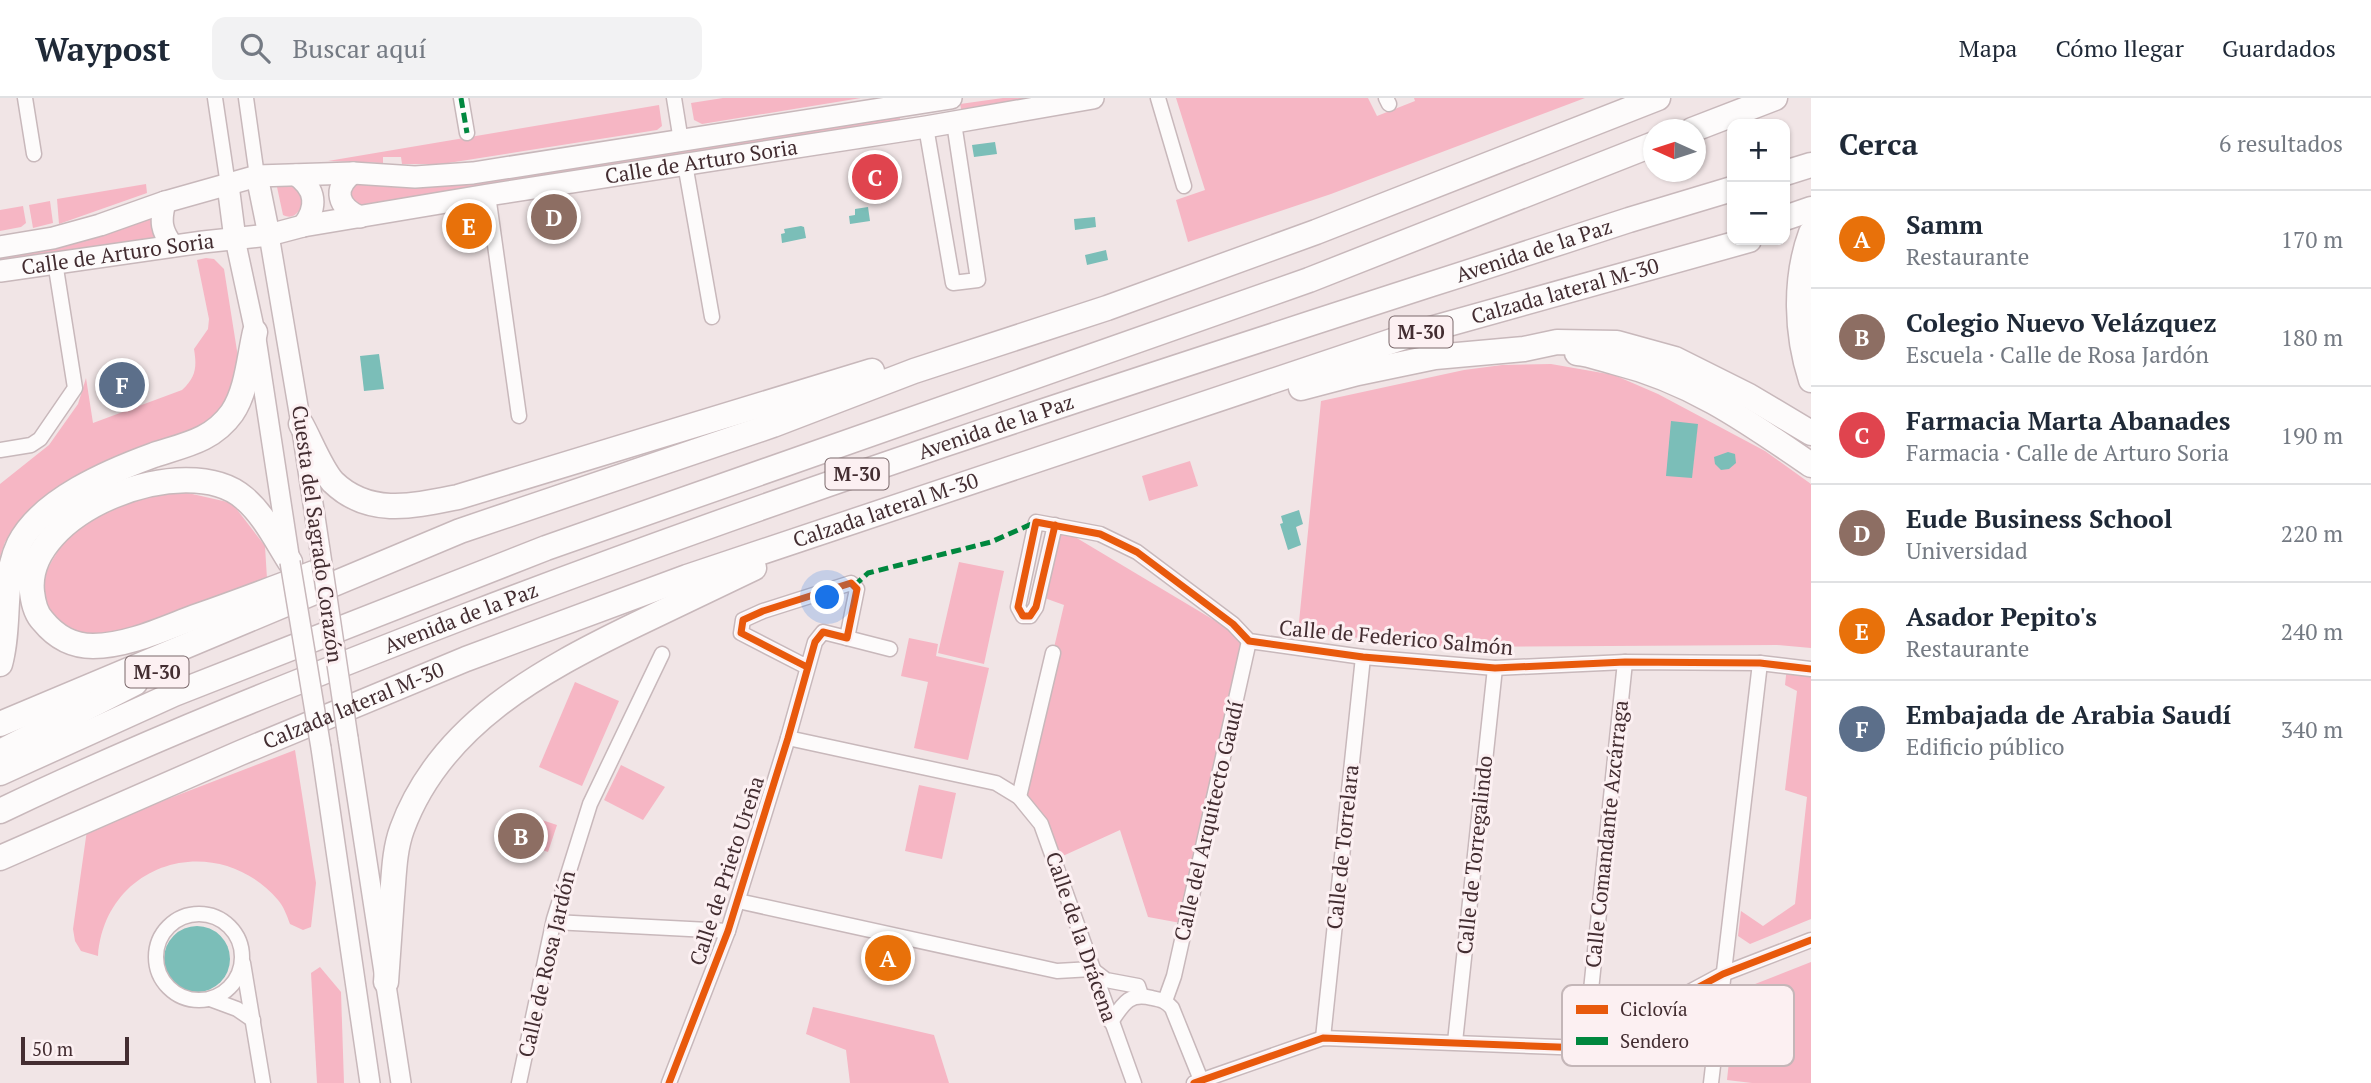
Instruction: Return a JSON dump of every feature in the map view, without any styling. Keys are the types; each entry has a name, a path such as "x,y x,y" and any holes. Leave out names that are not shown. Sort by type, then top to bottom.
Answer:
{"highway":[{"name":"M-30","path":"0,724 460,531 773,425 914,371 1107,308 1316,232 1658,98"},
{"path":"1706,125 1775,98"},
{"name":"Avenida de la Paz","path":"0,773 174,694 545,548 1309,280 1643,148"},
{"path":"1790,171 1811,165"},
{"name":"Avenida de la Paz","path":"0,811 70,778 304,678 733,517 1022,417 1727,191"},
{"path":"1790,216 1811,209"},
{"path":"1790,229 1811,223"},
{"path":"1809,372 1799,299 1802,257 1811,233"},
{"path":"1654,266 1727,239"},
{"name":"Calzada lateral M-30","path":"0,861 240,752 466,659 687,577 1416,333 1731,245"},
{"path":"0,664 11,568 20,544 33,525 58,502 91,483 153,455 207,438 233,412 241,395 255,332"},
{"path":"1191,408 1246,402 1358,373 1435,357 1524,349 1557,342 1617,343 1675,359 1749,396 1811,433"},
{"path":"1524,349 1583,354 1674,381 1716,402 1811,465"},
{"path":"301,424 332,481 363,502 384,507 409,507 458,497 884,368 914,371"},
{"path":"290,562 263,519 242,496 203,481 164,481 126,491 77,514 41,551 31,579 39,617 52,632 81,645 106,645 134,639 404,540 460,531"},
{"path":"386,982 395,860 401,832 425,782 441,758 466,731 535,678 572,655 853,521"},
{"name":"M-30","path":"0,752 313,591"}],"main road":[{"name":"Calle de Arturo Soria","path":"0,271 269,235 303,226 488,195 954,123 1093,98"},
{"name":"Calle de Arturo Soria","path":"0,247 76,231 257,176 353,173 447,176 940,99"},
{"path":"353,173 344,180 340,190 341,200 346,209 360,217"},
{"path":"296,175 307,182 312,194 313,207 303,226"},
{"path":"257,176 269,235"},
{"name":"Calle de Arturo Soria","path":"228,185 235,239"},
{"path":"165,202 161,226 173,246"},
{"name":"Cuesta del Sagrado Corazón","path":"269,235 301,424 401,1083"},
{"name":"Cuesta del Sagrado Corazón","path":"235,239 255,332 321,748 370,1083"}],"street":[{"path":"25,98 34,154"},
{"path":"215,98 228,185"},
{"path":"246,98 257,176"},
{"path":"461,98 467,133"},
{"path":"674,98 681,141"},
{"path":"1158,98 1184,186"},
{"path":"926,127 953,283 978,281 954,123"},
{"path":"685,164 712,317"},
{"path":"488,195 519,416"},
{"path":"0,450 31,445 40,439 75,388 55,262"},
{"name":"Calle de Federico Salmón","path":"1055,525 1036,607 1030,616 1023,616 1018,607 1036,522 1055,525 1100,534 1137,552 1233,624 1249,641 1363,657 1495,668 1625,662 1760,663 1811,669"},
{"path":"807,667 741,632 743,620 851,583 857,589 847,638"},
{"name":"Calle de Prieto Ureña","path":"669,1083 738,901 789,738 815,642 823,632 890,649"},
{"name":"Calle del Arquitecto Gaudí","path":"1165,1001 1174,976 1249,641"},
{"path":"1019,797 1053,653"},
{"name":"Calle de Rosa Jardón","path":"519,1083 554,921 590,804 662,654"},
{"name":"Calle de Torrelara","path":"1323,1038 1363,657"},
{"name":"Calle Comandante Azcárraga","path":"1592,985 1625,662"},
{"path":"1722,985 1760,663"},
{"name":"Calle de Torregalindo","path":"1455,1042 1495,668"},
{"name":"Calle de la Drácena","path":"789,738 996,783 1019,797 1041,824 1134,1083"},
{"path":"738,901 1057,971 1092,969 1106,980 1138,985 1141,995"},
{"path":"242,954 241,969 234,983 223,993 196,1001 170,990 162,979 156,951 160,938 180,918 194,914 208,915 232,929 242,954 262,1083"},
{"path":"554,921 728,931"},
{"path":"1703,985 1723,974 1811,940"},
{"path":"1111,1021 1125,1002 1141,995 1165,1001 1172,1008 1198,1082 1323,1038 1562,1047"},
{"path":"210,999 237,1009 253,1020"}],"shaded area":[{"path":"723,98 861,98 702,124 694,120 691,103"},
{"path":"1003,98 1052,98 962,113 960,104"},
{"path":"1176,98 1368,98 1377,116 1415,101 1414,98 1585,98 1331,194 1188,242 1176,200 1205,190"},
{"path":"659,105 662,126 657,130 442,164 402,164 401,157 383,157 383,163 328,161"},
{"path":"899,114 901,123 360,206 355,206 348,189 356,183"},
{"path":"146,184 147,193 59,224 57,199"},
{"path":"277,187 298,187 305,200 294,216 283,215"},
{"path":"50,201 53,223 33,228 29,205"},
{"path":"23,206 26,223 21,227 0,231 0,210"},
{"path":"152,215 159,238 0,263 0,254"},
{"path":"214,259 224,269 238,357 233,386 220,410 207,425 35,505 5,542 0,557 0,484 49,445 78,404 86,378 93,423 182,390 190,381 195,366 194,349 208,329 209,319 197,260"},
{"path":"1551,364 1614,375 1658,394 1765,451 1811,484 1811,648 1777,645 1453,647 1298,632 1321,401 1464,370 1502,365"},
{"path":"1190,461 1198,486 1149,501 1142,476"},
{"path":"179,491 232,503 265,546 267,579 169,615 110,633 84,636 67,630 49,609 43,582 52,560 75,527 90,516 114,505"},
{"path":"1055,525 1249,641 1186,924 1148,917 1120,830 1054,860 1019,797 1064,605 1039,596"},
{"path":"959,562 1004,571 984,664 938,653"},
{"path":"909,638 938,644 936,656 989,668 968,760 914,748 928,682 901,676"},
{"path":"1787,666 1811,671 1811,919 1750,944 1738,936 1741,911 1763,926 1795,904 1807,797 1785,790 1797,691 1785,685"},
{"path":"575,682 619,701 582,786 539,767"},
{"path":"295,750 316,883 311,927 303,930 290,924 278,900 253,878 225,865 196,861 168,866 142,878 120,897 105,923 98,956 81,951 75,941 73,929 87,830"},
{"path":"621,765 665,787 643,820 604,800"},
{"path":"919,785 956,793 942,859 905,851"},
{"path":"518,812 557,825 548,852 509,839"},
{"path":"1811,962 1811,1083 1752,1083 1727,1080 1728,1066 1794,1066 1794,985 1753,985"},
{"path":"320,967 341,992 344,1083 317,1083 311,973"},
{"path":"813,1007 934,1035 949,1083 850,1083 846,1050 806,1034"}],"water":[{"path":"995,142 997,154 974,157 972,145"},
{"path":"868,207 870,221 850,224 849,216 855,215 855,209"},
{"path":"1095,217 1096,227 1075,230 1074,219"},
{"path":"804,227 806,238 782,243 781,234 785,233 784,229"},
{"path":"1106,250 1108,260 1087,265 1085,255"},
{"path":"379,354 384,389 364,391 360,356"},
{"path":"1671,421 1698,424 1692,478 1666,476"},
{"path":"1728,452 1735,454 1736,463 1729,469 1721,470 1715,464 1714,457"},
{"path":"1299,510 1303,524 1296,527 1301,545 1288,550 1280,524 1283,523 1281,516"},
{"path":"197,926 210,929 220,936 227,946 230,959 227,972 220,982 210,989 197,992 184,989 174,982 167,972 164,959 167,946 174,936 184,929"}],"marked path":[{"path":"461,98 467,133"},
{"path":"854,586 868,573 991,542 1036,522"}],"cycle path":[{"path":"1055,525 1036,607 1030,616 1023,616 1018,607 1036,522 1100,534 1137,552 1233,624 1249,641 1363,657 1495,668 1625,662 1760,663 1811,669"},
{"path":"669,1083 728,931 815,642 823,632 847,638 857,589 851,583 743,620 741,633 807,667"},
{"path":"1702,985 1723,974 1811,940"},
{"path":"1194,1083 1323,1038 1562,1047"}],"place":[{"name":"Farmacia Marta Abanades","path":"875,177"},
{"name":"Eude Business School","path":"554,217"},
{"name":"Asador Pepito's","path":"469,226"},
{"name":"Embajada de Arabia Saudí","path":"122,385"},
{"name":"Colegio Nuevo Velázquez","path":"521,836"},
{"name":"Samm","path":"888,958"}]}
